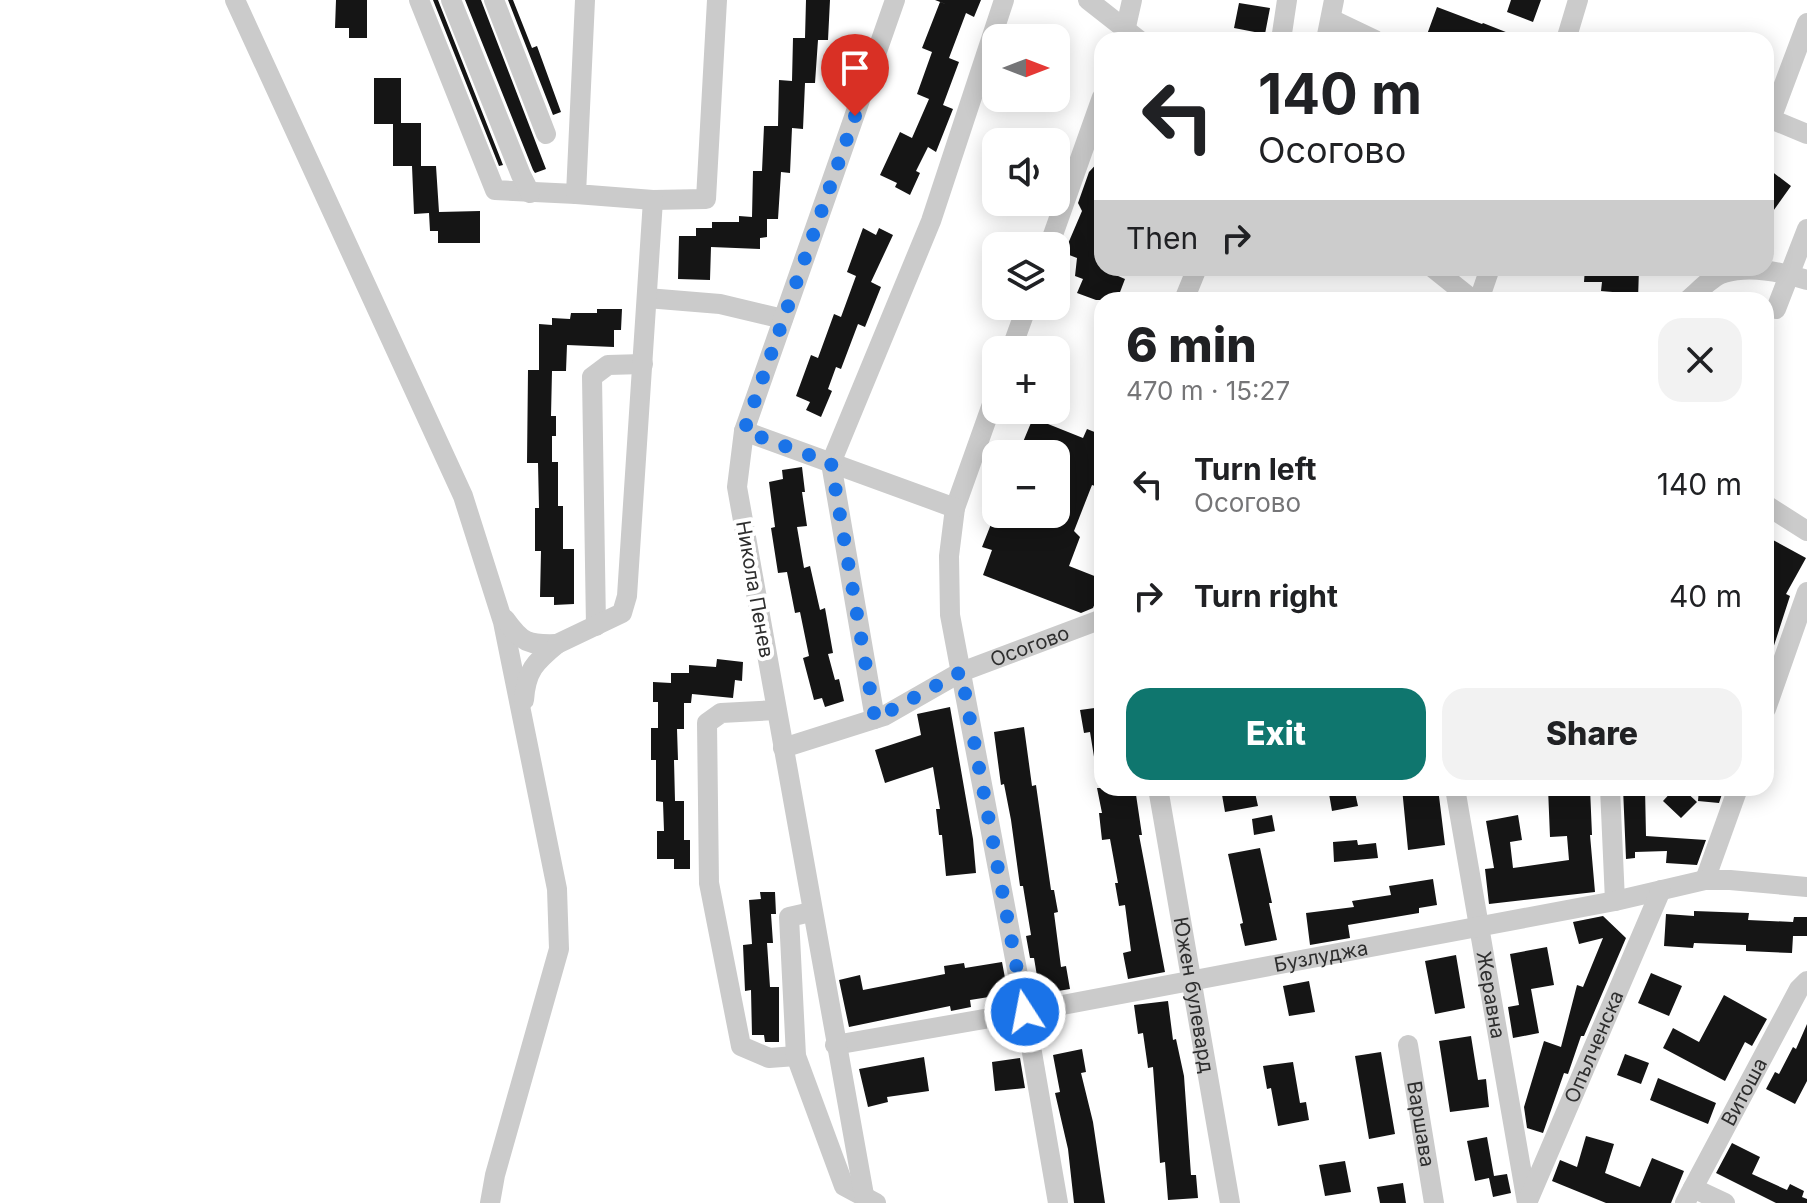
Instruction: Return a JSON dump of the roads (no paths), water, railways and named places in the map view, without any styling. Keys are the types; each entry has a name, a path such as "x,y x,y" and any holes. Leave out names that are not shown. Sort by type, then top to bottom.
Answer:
{"street":[{"path":"235,0 463,496 500,612 557,889 559,949 495,1175 490,1203"},
{"path":"419,0 495,190 653,200 706,199 717,0"},
{"path":"451,0 530,193"},
{"path":"494,0 546,134"},
{"path":"576,194 585,0"},
{"name":"Никола Пенев","path":"870,1199 835,1045 737,487 744,431 895,0"},
{"path":"875,719 831,463 931,221 1004,0"},
{"path":"1088,0 1123,32"},
{"path":"1129,32 1132,0"},
{"path":"1282,32 1287,0"},
{"path":"1574,32 1578,0"},
{"path":"1328,32 1332,10 1364,32"},
{"path":"1774,103 1807,23"},
{"path":"1054,232 1094,119"},
{"path":"1774,120 1807,134"},
{"path":"522,719 525,679 538,659 557,644 622,613 627,596 653,200"},
{"path":"1776,309 1798,277 1807,229"},
{"path":"1774,273 1798,277"},
{"path":"1444,276 1465,292"},
{"path":"1698,292 1718,276"},
{"path":"647,298 720,304 783,319"},
{"path":"596,626 592,377 608,365 643,364"},
{"path":"985,424 955,508 949,556 950,615 1058,1203"},
{"path":"744,431 955,508"},
{"path":"1774,510 1807,531"},
{"path":"1774,686 1807,592"},
{"path":"500,612 518,637 533,645 557,644"},
{"name":"Осогово","path":"783,748 875,719 961,672 1094,622"},
{"path":"776,710 721,713 707,723 709,883 741,1046 769,1058 796,1056"},
{"name":"Южен булевард","path":"1159,796 1230,1203"},
{"name":"Жеравна","path":"1456,796 1527,1203"},
{"path":"1610,796 1615,901"},
{"path":"1705,880 1735,796"},
{"name":"Бузлуджа","path":"835,1045 1615,901 1705,880 1807,887"},
{"name":"Опълченска","path":"1527,1203 1661,890"},
{"path":"811,912 789,917 796,1056 844,1186 870,1199"},
{"name":"Витоша","path":"1689,1195 1799,989 1807,981"},
{"name":"Варшава","path":"1408,1045 1434,1203"},
{"path":"1689,1195 1725,1203"}]}
